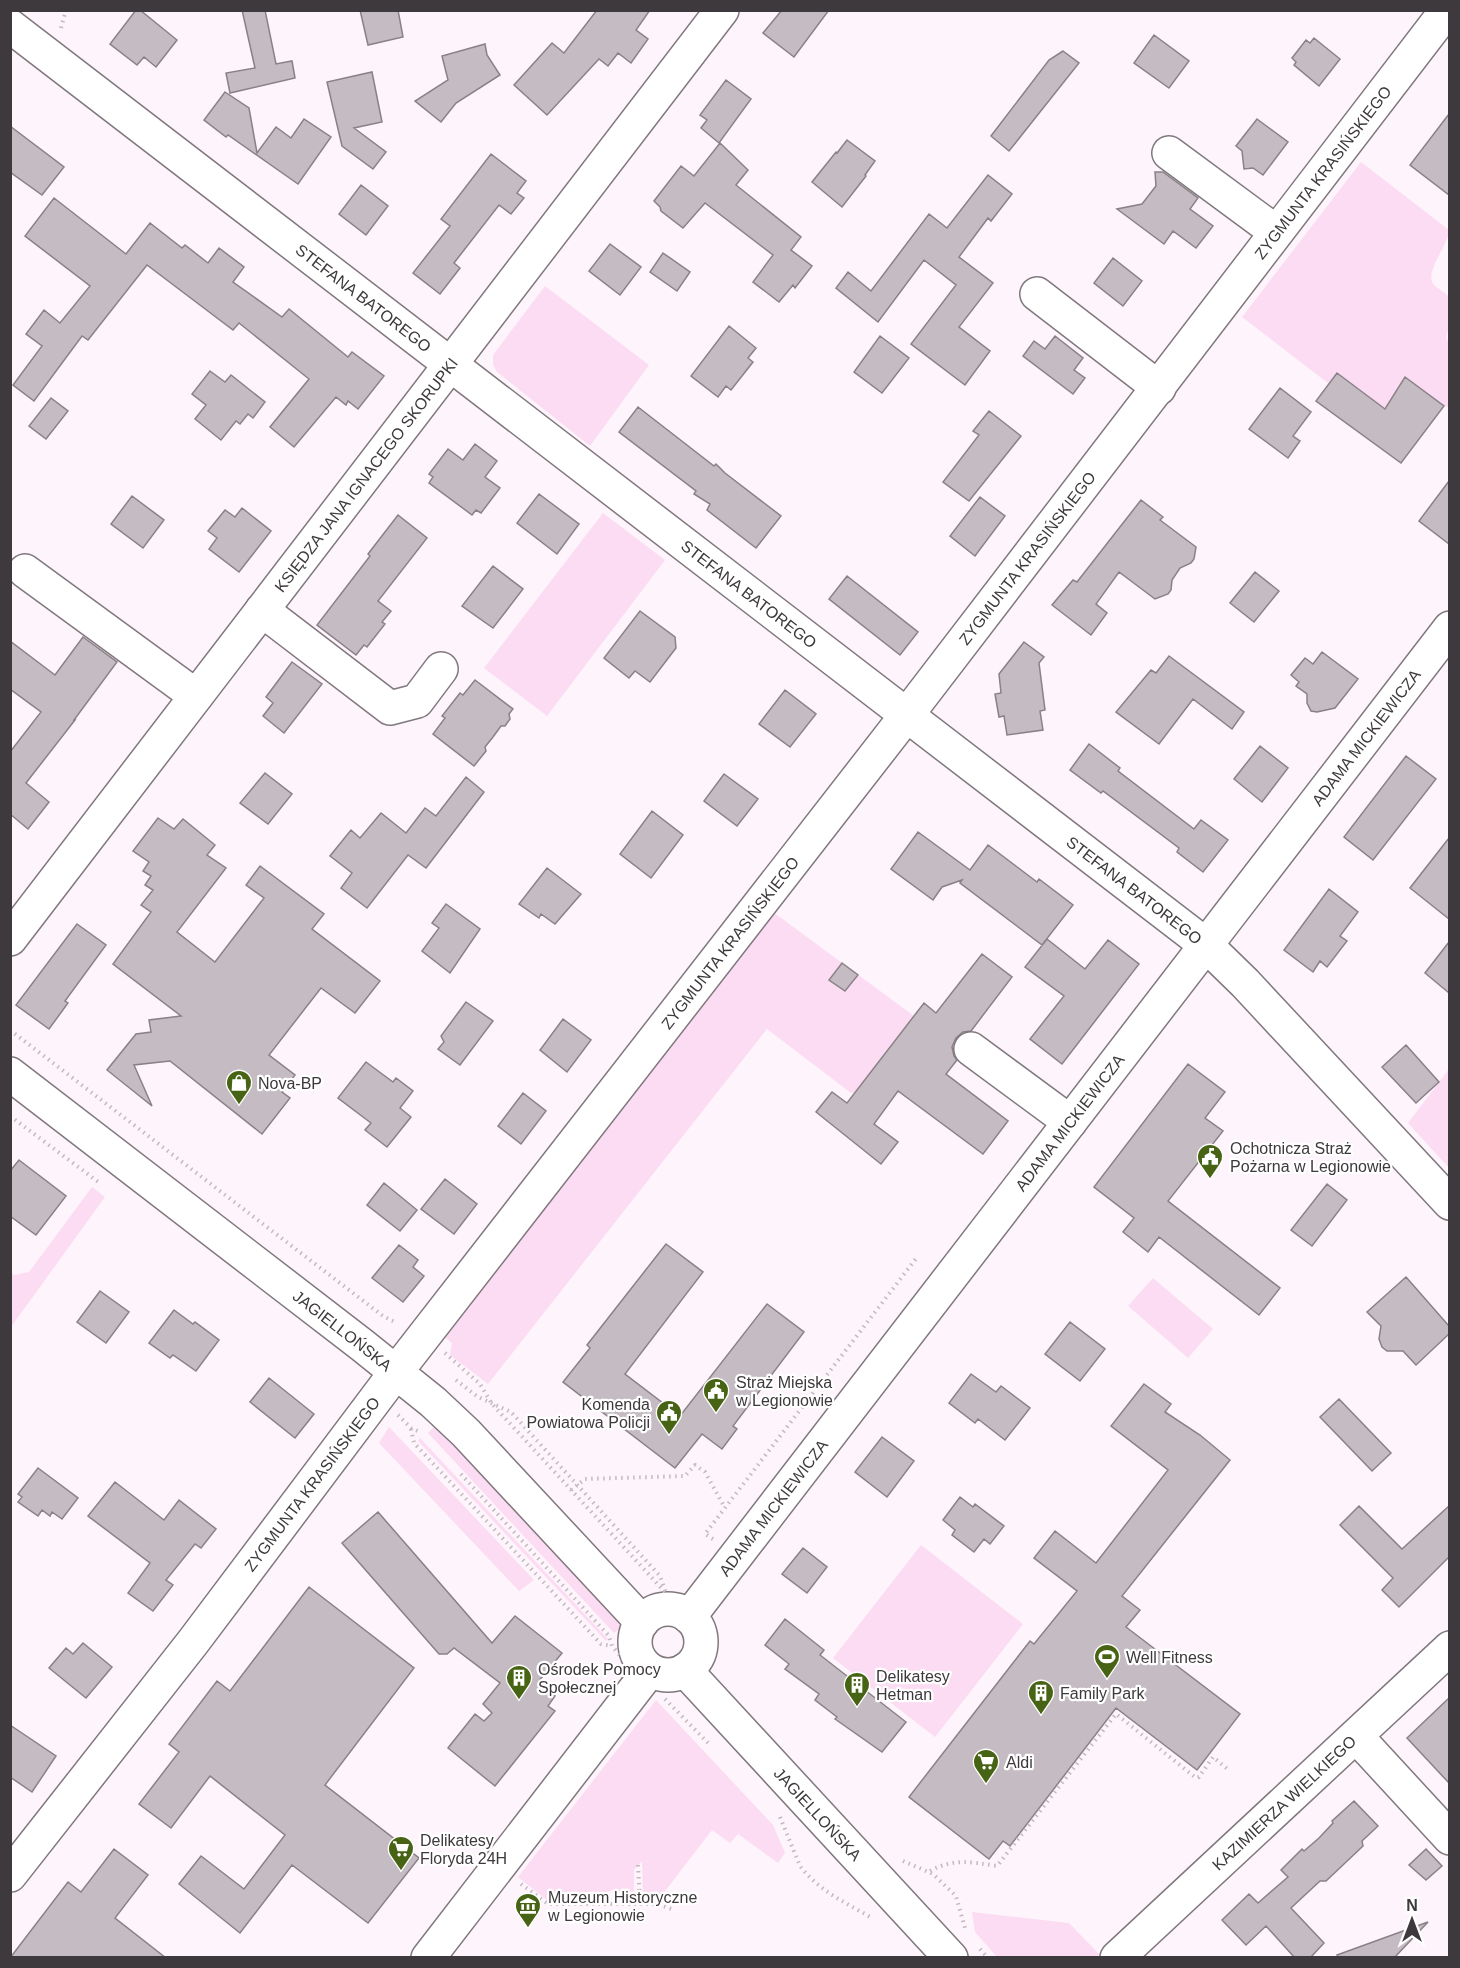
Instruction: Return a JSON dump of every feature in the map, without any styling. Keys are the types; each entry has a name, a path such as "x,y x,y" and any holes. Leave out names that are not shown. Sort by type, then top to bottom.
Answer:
{"street":[{"name":"KSIĘDZA JANA IGNACEGO SKORUPKI","path":"10,939 722,10"},
{"name":"ZYGMUNTA KRASIŃSKIEGO","path":"10,1875 193,1642 396,1372 906,716 1447,10"},
{"name":"STEFANA BATOREGO","path":"10,26 1206,945 1245,983 1449,1203"},
{"path":"1169,153 1276,232"},
{"path":"1037,294 1159,388"},
{"path":"25,571 196,696"},
{"path":"262,610 390,708 417,701 441,669"},
{"name":"ADAMA MICKIEWICZA","path":"681,1606 1070,1122 1449,628"},
{"path":"971,1049 1070,1122"},
{"name":"JAGIELLOŃSKA","path":"10,1074 433,1402 466,1433 642,1622"},
{"path":"428,1958 645,1676 676,1674 692,1665 700,1649 699,1631 681,1606 673,1610 656,1612 642,1622 638,1630 636,1647 645,1676"},
{"name":"KAZIMIERZA WIELKIEGO","path":"1117,1958 1449,1648"},
{"name":"JAGIELLOŃSKA","path":"685,1670 964,1944"},
{"path":"1356,1736 1449,1838"}],"path":[{"path":"61,29 66,10"},
{"path":"10,1030 384,1316 397,1324 407,1325"},
{"path":"721,1545 705,1534 918,1256"},
{"path":"443,1352 480,1384 492,1404 660,1589 681,1606"},
{"path":"424,1434 411,1428 414,1443 601,1644 612,1646"},
{"path":"571,1490 585,1479 685,1476 695,1465 705,1472 725,1508"},
{"path":"456,1469 609,1636 612,1646 645,1676 714,1749"},
{"path":"988,1958 964,1944 956,1896 931,1872 943,1864 960,1862 997,1866 1116,1714 1196,1778 1213,1757 1230,1771"},
{"path":"779,1816 805,1872 827,1893 878,1921"},
{"path":"638,1865 640,1904"},
{"path":"513,1878 548,1904 657,1904 674,1910"}],"shaded area":[{"path":"1361,162 1449,230 1434,266 1431,280 1449,297 1449,327 1446,337 1449,344 1449,407 1444,406 1405,377 1391,404 1383,408 1338,373 1329,384 1242,317"},
{"path":"545,286 649,365 590,446 497,372 493,365 493,355"},
{"path":"603,513 665,560 547,716 484,668"},
{"path":"773,912 914,1016 855,1093 851,1093 767,1029 488,1384 450,1355 452,1343 443,1336"},
{"path":"1449,1069 1449,1168 1408,1123"},
{"path":"92,1187 105,1197 11,1327 11,1272 14,1275 29,1272"},
{"path":"1153,1278 1213,1329 1188,1358 1128,1306"},
{"path":"438,1423 624,1625 614,1633 428,1433"},
{"path":"389,1427 534,1580 519,1591 379,1443"},
{"path":"420,1438 608,1639 606,1641 418,1441"},
{"path":"921,1545 1023,1624 935,1737 833,1658"},
{"path":"656,1700 773,1825 785,1853 778,1863 738,1834 730,1843 712,1830 659,1899 643,1898 642,1861 634,1870 634,1897 628,1897 615,1889 607,1892 603,1899 548,1901 518,1877"},
{"path":"972,1912 1069,1923 1099,1954 1097,1958 997,1957 975,1932"}],"building":[{"path":"136,10 140,10 177,40 156,67 144,57 137,65 110,44"},
{"path":"242,10 265,10 276,64 292,61 295,78 230,93 226,73 255,68"},
{"path":"360,10 398,10 403,37 368,45"},
{"path":"597,10 650,10 636,30 648,39 631,63 618,53 608,66 599,59 547,115 514,85 552,43 564,53"},
{"path":"782,10 829,10 794,57 763,33"},
{"path":"1154,35 1189,61 1169,88 1134,63"},
{"path":"1314,38 1340,59 1319,86 1294,65 1296,62 1292,58 1306,40 1310,43"},
{"path":"485,44 487,55 500,75 456,103 441,122 415,101 448,80 442,56"},
{"path":"1063,51 1079,63 1009,151 991,136 1049,60"},
{"path":"372,72 382,122 354,128 386,152 373,169 342,146 327,82"},
{"path":"726,80 751,99 719,143 701,128 707,120 700,115"},
{"path":"225,92 249,108 257,153 276,127 291,138 304,119 331,137 298,184 204,120"},
{"path":"1449,114 1449,195 1410,165"},
{"path":"1257,119 1288,142 1263,175 1253,168 1244,169 1242,151 1236,146"},
{"path":"10,126 64,167 42,195 10,172"},
{"path":"847,140 875,161 842,207 812,182"},
{"path":"720,143 748,170 736,185 801,237 791,250 812,266 795,288 793,285 779,302 753,282 773,255 705,203 683,228 661,211 654,201 681,166 694,176"},
{"path":"491,154 526,181 517,193 524,198 511,214 499,205 454,263 460,268 440,294 413,273 450,226 441,219"},
{"path":"1155,172 1163,172 1198,198 1190,209 1213,226 1196,248 1173,231 1164,244 1117,209 1142,204 1156,186"},
{"path":"988,175 1012,194 991,221 988,218 959,257 993,283 959,327 990,351 965,385 911,344 956,285 924,260 878,322 836,288 848,272 871,291 929,214 947,228"},
{"path":"361,185 388,206 366,235 339,214"},
{"path":"54,198 126,254 150,223 182,248 185,245 208,263 219,248 244,267 233,282 282,317 289,309 348,357 352,352 384,376 358,409 348,401 346,405 336,397 294,447 270,427 309,379 239,323 233,330 147,265 88,340 82,336 34,401 13,385 42,346 26,334 44,310 60,323 90,286 25,236"},
{"path":"610,244 641,267 620,295 589,271"},
{"path":"663,253 690,272 677,291 650,272"},
{"path":"1113,258 1142,281 1123,306 1094,283"},
{"path":"729,326 756,348 748,358 753,362 731,390 726,386 718,397 691,376"},
{"path":"880,336 909,358 882,393 854,372"},
{"path":"1055,336 1083,358 1074,370 1085,378 1073,394 1023,356 1034,341 1045,349"},
{"path":"210,371 225,382 231,375 265,402 253,418 248,414 240,424 236,421 221,440 195,419 206,405 192,394"},
{"path":"1337,373 1385,409 1405,377 1444,406 1401,463 1316,401"},
{"path":"1280,388 1311,412 1293,436 1300,441 1288,458 1249,429"},
{"path":"51,398 68,411 46,439 29,426"},
{"path":"638,407 714,466 716,464 781,516 756,548 707,510 710,504 694,494 696,491 619,432"},
{"path":"989,411 1021,436 969,501 943,482 979,435 973,431"},
{"path":"475,444 497,461 485,477 500,488 481,513 476,510 472,515 429,483 433,477 429,474 448,449 463,460"},
{"path":"1449,481 1449,544 1419,521"},
{"path":"539,494 579,524 557,554 517,523"},
{"path":"132,496 164,520 143,548 111,524"},
{"path":"980,497 1005,516 975,556 950,536"},
{"path":"1141,500 1163,517 1160,520 1196,547 1194,559 1180,568 1172,580 1168,594 1155,599 1119,572 1096,604 1107,613 1091,635 1052,605 1073,580 1077,582"},
{"path":"242,508 271,531 239,572 209,549 217,538 208,531 225,510 235,517"},
{"path":"398,515 427,538 378,601 391,611 382,622 385,624 367,647 364,645 356,655 317,625"},
{"path":"493,566 523,589 493,628 462,606"},
{"path":"1255,572 1279,591 1254,622 1230,603"},
{"path":"847,576 918,632 900,655 829,599"},
{"path":"640,611 675,637 676,648 650,682 635,671 629,678 604,658"},
{"path":"83,637 117,662 26,783 49,802 28,829 10,814 10,752 41,712 10,689 10,641 55,675"},
{"path":"1024,642 1044,657 1039,663 1045,710 1040,711 1043,730 1007,735 1004,716 999,717 995,694 1001,693 999,674"},
{"path":"1322,652 1358,679 1335,708 1317,712 1311,711 1307,703 1307,694 1296,686 1299,682 1291,675 1305,658 1313,664"},
{"path":"1169,656 1244,712 1232,729 1193,699 1159,744 1116,712 1151,670 1156,673"},
{"path":"292,662 322,684 284,733 263,716 273,703 266,697"},
{"path":"475,680 513,709 509,714 510,719 505,726 501,726 474,766 433,734 445,718 442,716 460,693 463,695"},
{"path":"785,690 816,714 790,747 759,724"},
{"path":"1089,744 1120,768 1118,771 1194,829 1201,820 1228,840 1203,872 1177,852 1179,848 1103,791 1101,793 1070,770"},
{"path":"1260,746 1288,768 1262,802 1234,779"},
{"path":"1406,756 1436,779 1373,860 1344,837"},
{"path":"265,773 292,794 268,824 240,803"},
{"path":"724,774 758,799 737,826 704,801"},
{"path":"466,777 484,792 426,868 408,855 367,908 341,888 352,873 330,856 351,830 360,838 381,813 406,833 425,808 436,816"},
{"path":"652,811 683,835 651,878 620,854"},
{"path":"158,818 174,829 183,819 215,845 207,855 226,868 177,932 215,962 264,898 246,885 260,866 324,914 312,929 380,981 355,1013 321,988 269,1055 295,1075 282,1092 290,1098 262,1134 170,1061 134,1065 152,1106 107,1070 136,1034 151,1032 149,1020 181,1016 113,964 151,912 141,905 153,890 145,885 151,876 143,871 149,862 133,851"},
{"path":"918,832 970,870 988,845 1037,882 1039,879 1073,905 1042,945 960,883 962,880 942,887 933,900 891,869"},
{"path":"1449,838 1449,919 1410,888"},
{"path":"547,868 581,894 555,924 541,914 539,918 519,904"},
{"path":"1329,889 1358,912 1340,936 1347,941 1327,967 1320,961 1313,972 1284,950"},
{"path":"446,904 480,929 450,973 422,951 439,928 432,923"},
{"path":"77,924 106,945 65,1001 68,1003 49,1029 16,1005"},
{"path":"1047,939 1085,969 1108,940 1139,964 1062,1064 1030,1039 1064,996 1025,967"},
{"path":"1449,942 1449,993 1425,973"},
{"path":"982,954 1012,977 971,1031 963,1032 956,1038 952,1047 957,1060 946,1074 1008,1121 983,1154 898,1091 874,1124 898,1142 881,1164 816,1112 832,1092 847,1103 924,1003 936,1013"},
{"path":"842,963 858,975 845,991 829,980"},
{"path":"466,1002 493,1021 460,1065 438,1049 444,1042 441,1036"},
{"path":"563,1019 591,1040 567,1072 540,1050"},
{"path":"1406,1045 1439,1082 1416,1103 1382,1067"},
{"path":"366,1062 393,1082 396,1078 413,1091 400,1108 411,1117 387,1147 365,1130 371,1123 338,1098"},
{"path":"1188,1064 1225,1092 1205,1118 1223,1131 1168,1201 1280,1288 1259,1315 1159,1237 1148,1252 1123,1232 1134,1218 1094,1187"},
{"path":"523,1093 546,1111 521,1144 498,1126"},
{"path":"19,1160 66,1196 36,1235 10,1216 10,1171"},
{"path":"445,1179 477,1204 454,1234 421,1209"},
{"path":"384,1183 417,1210 400,1231 367,1205"},
{"path":"1327,1184 1347,1200 1312,1246 1291,1230"},
{"path":"666,1244 703,1272 625,1374 680,1416 767,1304 804,1332 733,1426 737,1429 722,1449 702,1434 675,1468 563,1382 590,1348 587,1345"},
{"path":"399,1245 418,1260 413,1267 424,1276 403,1302 372,1278"},
{"path":"1406,1277 1449,1326 1449,1334 1416,1365 1403,1351 1387,1351 1382,1347 1379,1339 1381,1326 1367,1312"},
{"path":"100,1291 129,1312 106,1343 77,1322"},
{"path":"174,1310 219,1340 196,1371 173,1355 170,1358 149,1343"},
{"path":"1070,1322 1105,1349 1080,1381 1045,1354"},
{"path":"971,1374 996,1392 1001,1386 1030,1408 1005,1440 978,1419 975,1423 949,1403"},
{"path":"269,1378 314,1414 295,1438 250,1402"},
{"name":"Family Park","path":"1144,1384 1171,1404 1165,1412 1200,1435 1230,1460 1122,1596 1140,1610 1126,1627 1240,1714 1197,1770 1116,1708 1010,1846 1003,1841 989,1859 909,1797 1030,1641 1034,1644 1077,1591 1034,1558 1055,1531 1096,1563 1168,1470 1111,1426"},
{"path":"1339,1399 1391,1453 1372,1471 1320,1417"},
{"path":"882,1437 914,1461 887,1497 855,1472"},
{"path":"38,1468 78,1498 62,1519 52,1512 50,1516 42,1510 38,1516 18,1502 22,1497 18,1494"},
{"path":"115,1482 164,1520 179,1500 216,1529 201,1548 195,1544 166,1580 173,1585 153,1611 128,1593 150,1563 88,1516"},
{"path":"960,1497 973,1507 975,1504 1004,1526 990,1544 984,1539 974,1552 952,1535 955,1530 943,1520"},
{"path":"1359,1506 1402,1549 1449,1506 1449,1557 1399,1607 1382,1590 1393,1578 1340,1525"},
{"path":"378,1512 492,1643 515,1616 562,1653 538,1682 555,1696 548,1706 555,1711 495,1786 448,1748 475,1714 484,1721 492,1713 483,1704 500,1683 454,1648 447,1654 439,1654 342,1543"},
{"path":"803,1548 827,1567 807,1593 782,1574"},
{"path":"309,1587 414,1668 325,1785 419,1858 368,1923 292,1865 240,1933 179,1884 201,1856 244,1889 285,1835 210,1776 171,1828 139,1804 179,1752 169,1744 217,1681 230,1691"},
{"path":"785,1619 824,1650 820,1655 906,1722 882,1752 835,1719 837,1717 815,1700 819,1694 785,1669 789,1664 765,1645"},
{"path":"83,1643 112,1667 86,1698 49,1668 66,1648 73,1654"},
{"path":"1449,1698 1449,1783 1407,1738"},
{"path":"10,1725 56,1756 32,1792 10,1777"},
{"path":"1354,1801 1378,1826 1362,1841 1363,1846 1326,1881 1320,1881 1291,1908 1324,1943 1310,1958 1295,1958 1266,1926 1246,1945 1222,1920 1249,1894 1258,1903 1288,1877 1281,1870 1302,1849 1304,1851 1319,1838 1333,1823 1332,1821"},
{"path":"114,1849 148,1875 115,1918 166,1958 10,1958 68,1882 81,1892"},
{"path":"1426,1849 1442,1866 1426,1880 1409,1865"},
{"path":"1428,1922 1394,1958 1338,1958 1337,1955"}],"place":[{"name":"Nova-BP","path":"239,1106"},
{"name":"Ochotnicza Straż Pożarna w Legionowie","path":"1210,1180"},
{"name":"Straż Miejska w Legionowie","path":"716,1414"},
{"name":"Komenda Powiatowa Policji","path":"669,1436"},
{"name":"Well Fitness","path":"1107,1680"},
{"name":"Ośrodek Pomocy Społecznej","path":"519,1701"},
{"name":"Delikatesy Hetman","path":"857,1708"},
{"name":"Family Park","path":"1041,1716"},
{"name":"Aldi","path":"986,1785"},
{"name":"Delikatesy Floryda 24H","path":"401,1872"},
{"name":"Muzeum Historyczne w Legionowie","path":"528,1929"}]}
